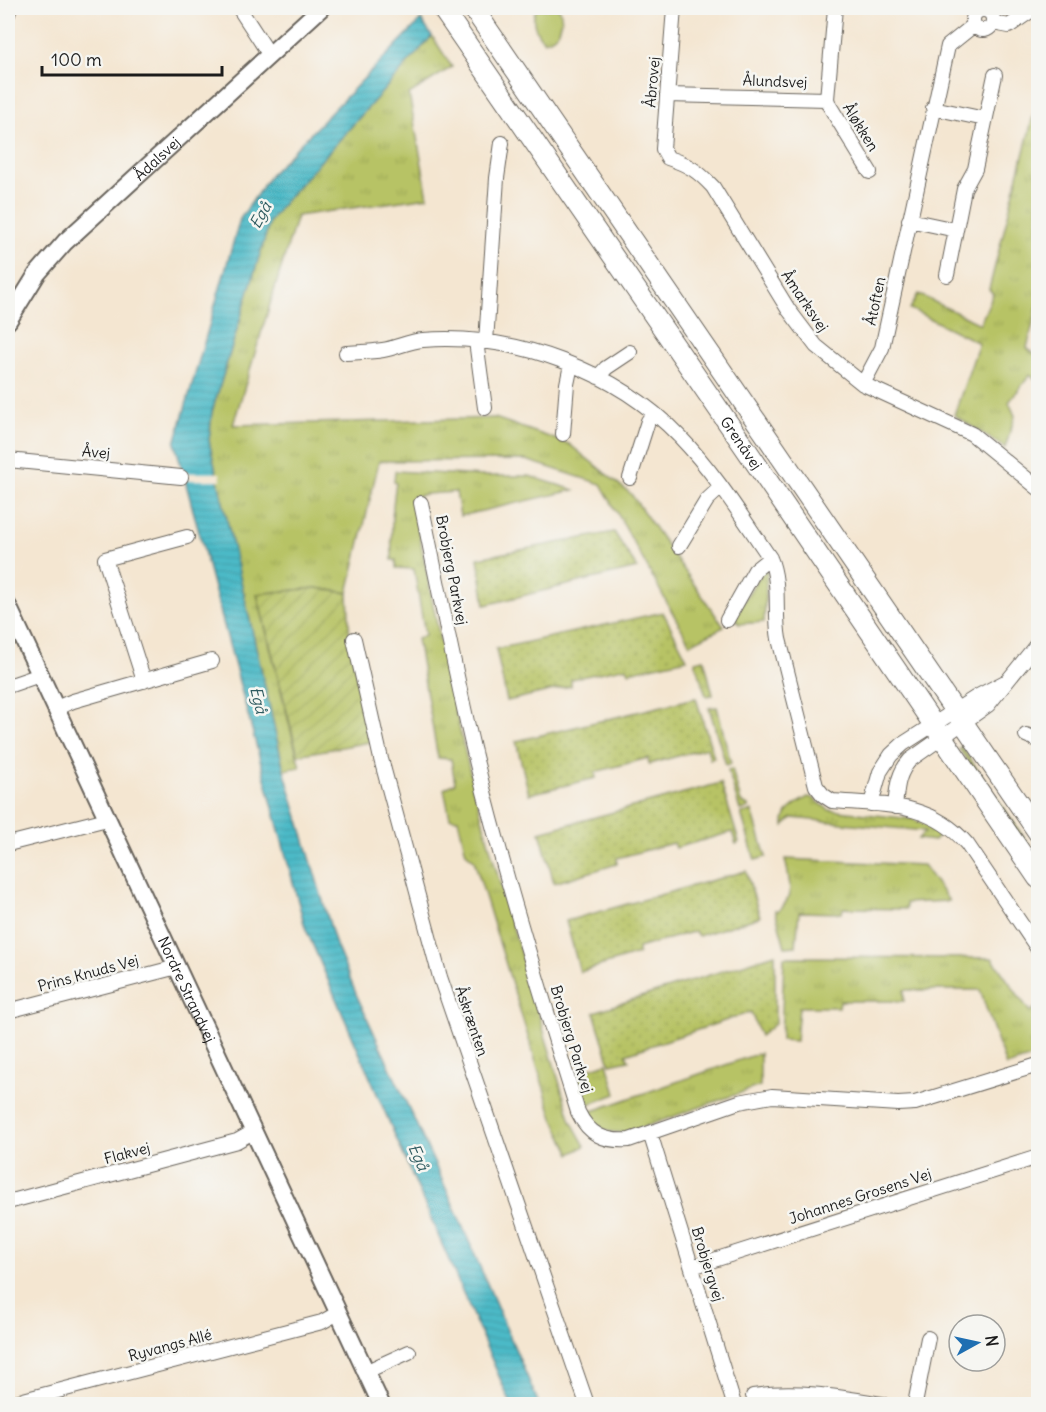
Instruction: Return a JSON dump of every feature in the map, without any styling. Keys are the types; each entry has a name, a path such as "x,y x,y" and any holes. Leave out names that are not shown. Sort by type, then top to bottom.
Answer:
{"main road":[{"name":"Grenåvej","path":"472,8 1038,832"},
{"name":"Grenåvej","path":"446,15 746,449 1038,878"}],"street":[{"path":"8,14 10,8"},
{"path":"239,8 269,54"},
{"name":"Ådalsvej","path":"9,314 37,274 65,242 321,8"},
{"name":"Åbrovej","path":"668,158 663,150 674,8"},
{"name":"Ålundsvej","path":"667,94 827,99 835,8"},
{"name":"Åtoften","path":"863,384 882,348 948,46 974,25 983,30 991,27 993,23 1009,26 1035,8"},
{"path":"946,275 964,189 975,169 994,75"},
{"name":"Åløkken","path":"827,99 870,172"},
{"path":"933,108 985,119"},
{"path":"485,408 481,341 496,178 502,143"},
{"name":"Åmarksvej","path":"668,158 688,165 700,173 713,187 788,309 816,346 863,384 940,417 972,434 1038,488"},
{"path":"909,220 956,230"},
{"path":"346,353 383,350 420,340 481,341 538,353 571,365 598,377 654,414 681,438 721,487 770,558 777,574 779,639 816,786 832,801 922,811 954,829 967,844 1038,949"},
{"path":"598,377 606,368 630,352"},
{"path":"563,434 571,365"},
{"path":"630,478 648,421 654,414"},
{"name":"Åvej","path":"8,460 181,477"},
{"path":"680,546 706,500 721,487"},
{"name":"Brobjerg Parkvej","path":"422,503 452,655 521,930 579,1115 588,1128 600,1137 614,1141 629,1140 739,1102 772,1096 898,1104 915,1102 1038,1065"},
{"path":"144,681 105,559 187,537"},
{"path":"727,620 755,570 770,558"},
{"name":"Nordre Strandvej","path":"8,606 381,1404"},
{"name":"Åskrænten","path":"354,639 381,759 440,977 587,1404"},
{"path":"895,807 898,782 903,768 938,731 1005,682 1038,642"},
{"path":"56,708 72,701 212,661"},
{"path":"8,686 40,675"},
{"path":"871,804 876,782 891,755 903,744 938,731"},
{"path":"8,844 107,819"},
{"name":"Prins Knuds Vej","path":"8,1011 177,967"},
{"name":"Flakvej","path":"8,1202 237,1141 253,1132"},
{"name":"Brobjergvej","path":"650,1133 734,1404"},
{"name":"Johannes Grosens Vej","path":"692,1267 1038,1156"},
{"name":"Ryvangs Allé","path":"8,1404 322,1322 338,1313"},
{"path":"915,1404 928,1338"},
{"path":"366,1372 409,1352"},
{"path":"753,1396 805,1393 882,1404"}],"green space":[{"path":"537,8 559,8 561,13 560,28 557,33 544,41 534,25"},
{"path":"432,36 452,67 409,94 428,197 297,216 233,425 495,418 569,444 631,494 724,627 690,644 601,484 526,460 379,461 348,593 316,588 257,594 300,767 284,770 209,441 212,412 270,221 285,201"},
{"path":"1038,104 1038,304 1027,348 1038,357 1038,381 1030,375 1009,402 1015,416 1005,448 954,415 979,343 910,309 918,294 980,324 993,294 989,289"},
{"path":"395,471 529,476 574,490 460,516 456,492 412,497 451,689 478,803 511,923 571,1121 585,1146 571,1154 553,1118 474,860 466,853 458,819 450,818 444,789 455,783 451,759 438,758 417,639 425,635 414,569 396,568 396,560 392,560"},
{"path":"614,532 637,568 485,605 478,558"},
{"path":"764,569 767,572 764,622 739,624 734,616"},
{"path":"316,588 348,593 350,644 370,742 298,755 257,594"},
{"path":"663,612 687,659 629,672 627,667 571,679 571,686 507,701 496,649"},
{"path":"704,659 713,695 706,696 695,661"},
{"path":"696,698 714,758 710,759 707,748 649,764 648,758 595,772 596,778 529,794 516,741"},
{"path":"717,707 731,764 726,765 709,708"},
{"path":"962,747 1038,858 1038,865 959,749"},
{"path":"732,769 741,802 749,808 740,810 728,770"},
{"path":"721,783 739,842 736,844 732,832 675,848 673,843 617,858 617,864 554,883 540,832"},
{"path":"808,797 829,810 912,819 939,830 940,834 934,841 918,839 925,831 792,818 784,826 788,812 794,805"},
{"path":"752,811 766,857 755,860 741,813"},
{"path":"785,859 923,865 949,901 906,903 906,909 843,908 842,913 799,912 796,946 785,947 775,910 778,911 784,906 789,893"},
{"path":"746,871 760,917 698,936 695,931 638,948 638,954 580,972 566,921"},
{"path":"775,954 775,1024 760,1036 751,1012 626,1054 629,1060 610,1064 594,1012"},
{"path":"784,957 992,958 1030,1012 1038,1006 1038,1056 1006,1066 980,990 904,990 904,1001 840,1001 839,1007 799,1007 796,1041 781,1040"},
{"path":"760,1053 760,1086 635,1130 620,1133 607,1131 596,1125 587,1113"},
{"path":"607,1063 616,1094 587,1105 576,1073"}],"water":[{"name":"Egå","path":"421,20 432,36 285,201 270,221 212,412 209,441 284,770 336,945 357,996 449,1195 539,1404 511,1404 305,927 175,443 240,219 271,174"}],"pier":[{"path":"181,473 220,473 221,480 182,480"}]}
